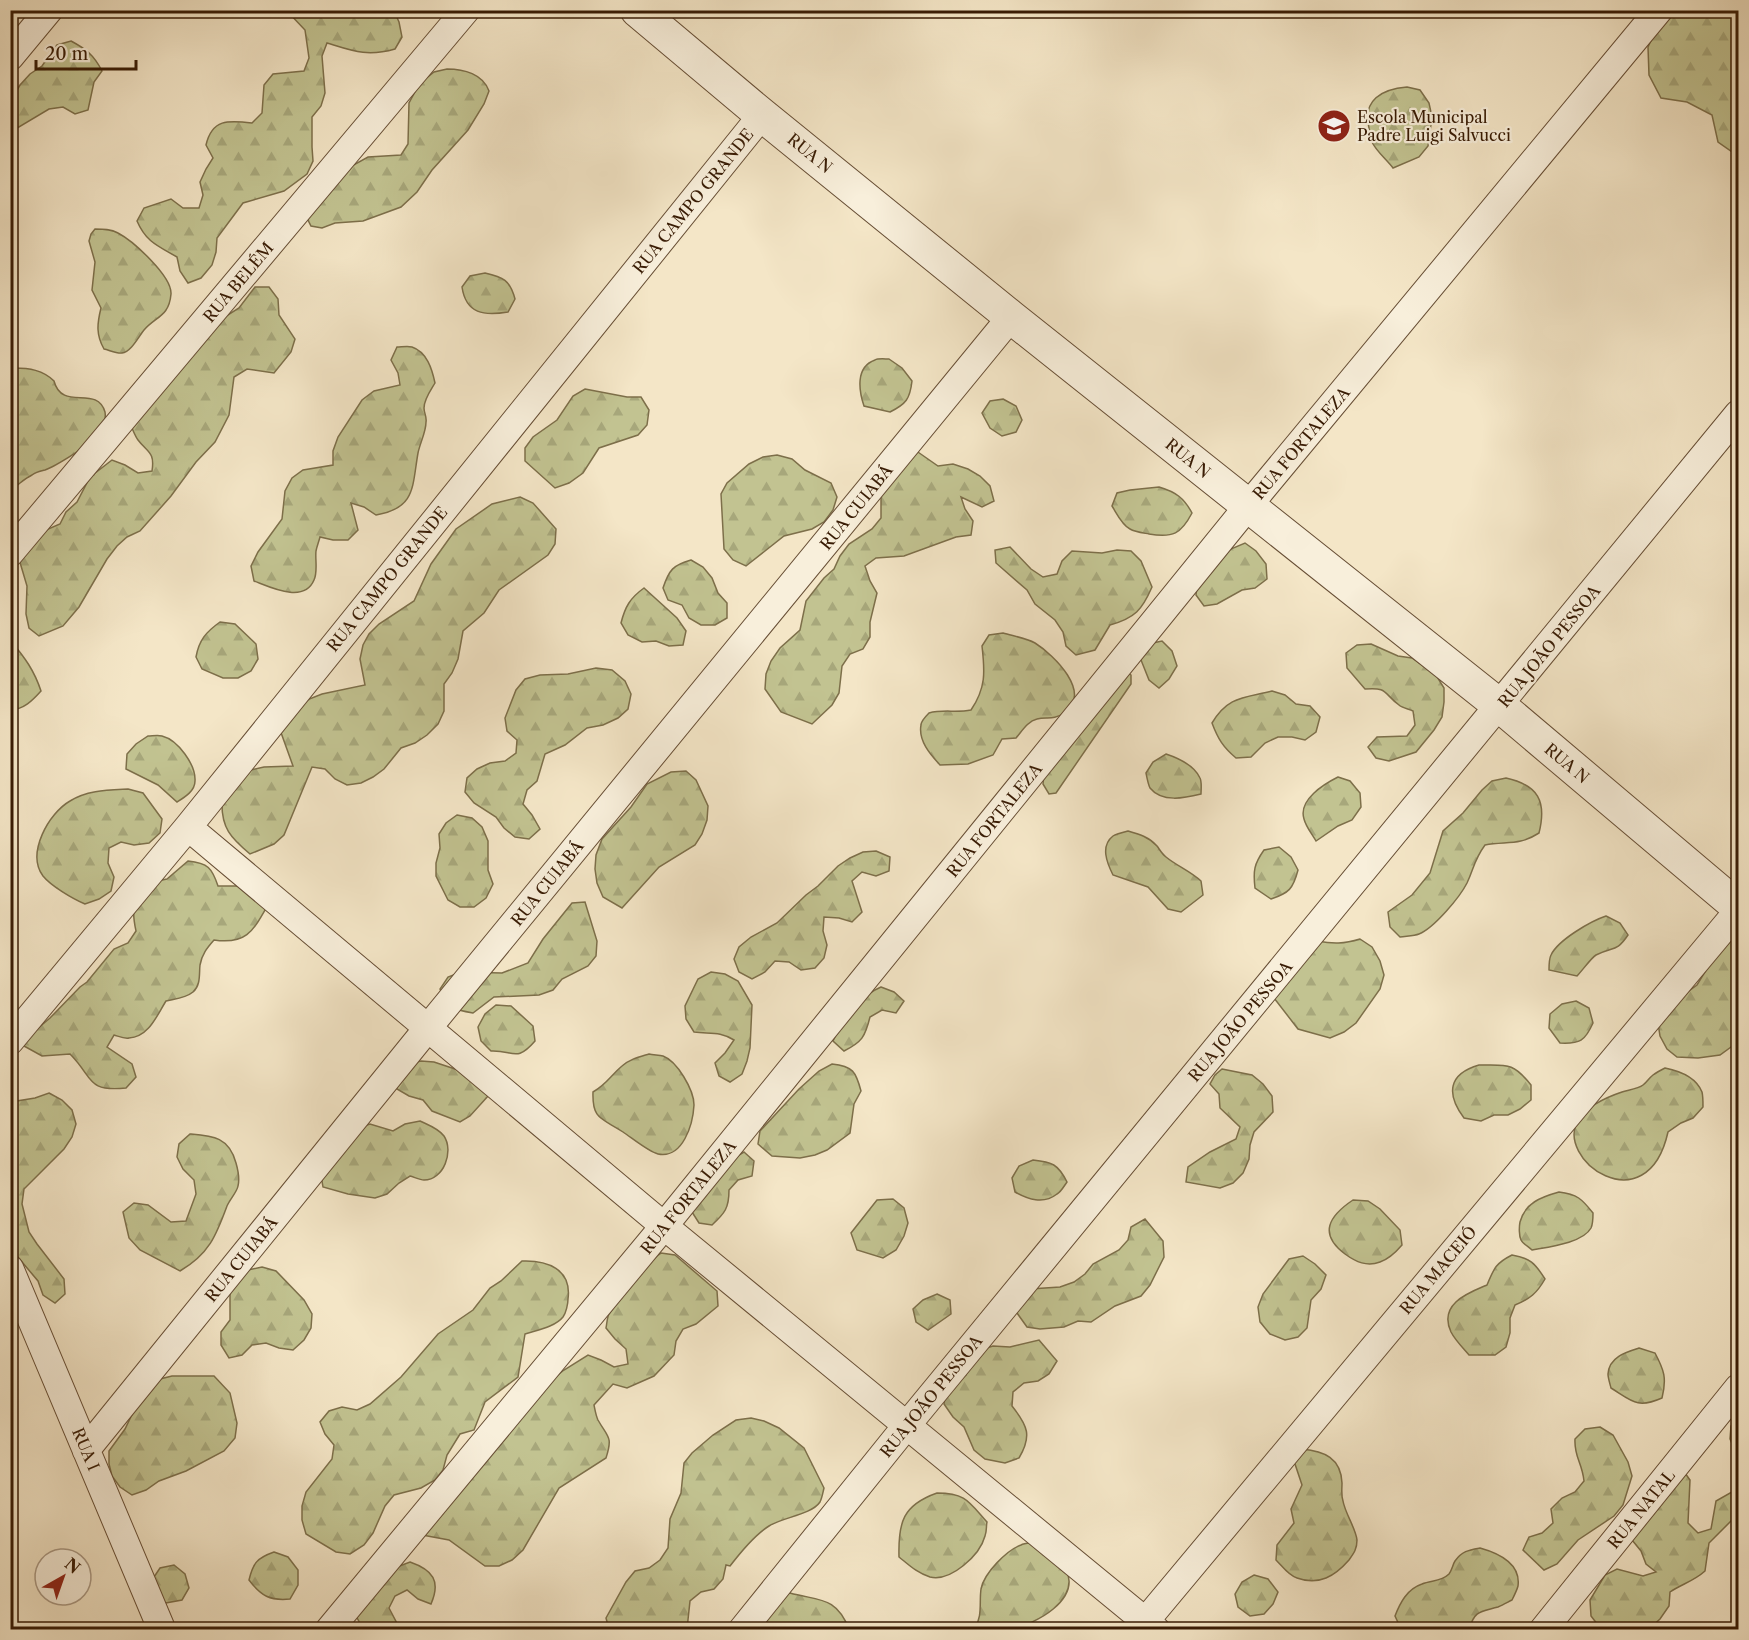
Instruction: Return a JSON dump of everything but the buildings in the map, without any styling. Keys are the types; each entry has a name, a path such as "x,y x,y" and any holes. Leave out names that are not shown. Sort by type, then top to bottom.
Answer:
{"street":[{"path":"10,57 49,10"},
{"name":"RUA BELÉM","path":"10,553 466,10"},
{"name":"RUA N","path":"637,10 762,115 1011,317 1500,706 1738,909"},
{"name":"RUA FORTALEZA","path":"329,1629 664,1226 1248,506 1659,10"},
{"name":"RUA CAMPO GRANDE","path":"10,1041 188,826 762,115"},
{"name":"RUA CUIABÁ","path":"86,1450 427,1029 1011,317"},
{"name":"RUA JOÃO PESSOA","path":"742,1629 1738,414"},
{"path":"188,826 427,1029 907,1425 1146,1626"},
{"name":"RUA MACEIÓ","path":"1146,1626 1738,909"},
{"name":"RUA I","path":"10,1269 162,1629"},
{"name":"RUA NATAL","path":"1544,1629 1738,1388"}],"green space":[{"path":"287,11 394,11 402,37 395,49 376,53 353,51 327,43 322,56 325,93 321,106 312,117 313,161 307,174 284,191 243,203 217,238 212,265 201,278 188,283 180,271 177,257 149,239 137,221 144,208 171,199 183,208 199,208 203,195 200,182 213,158 206,145 212,130 222,123 252,123 262,113 264,85 273,74 304,71 309,58 305,30"},
{"path":"1671,11 1738,11 1738,21 1734,30 1738,56 1738,156 1718,142 1712,115 1687,102 1661,98 1649,75 1648,47 1660,21"},
{"path":"71,41 89,53 102,71 94,82 88,110 75,114 63,107 49,109 14,130 11,129 11,98 30,74 42,66 57,45"},
{"path":"447,69 460,70 478,77 489,91 468,130 432,170 417,192 401,207 363,221 335,223 322,228 311,226 307,218 348,168 368,157 401,155 408,144 409,103 424,80 434,72"},
{"path":"1407,87 1420,90 1429,103 1432,117 1428,146 1419,157 1393,168 1372,142 1368,110 1371,103 1382,93"},
{"path":"95,229 107,229 133,243 159,269 170,287 170,302 165,312 144,330 129,350 122,353 104,349 98,334 101,308 92,290 95,262 89,241"},
{"path":"485,273 505,280 511,287 515,299 508,312 484,313 467,303 462,287 470,276"},
{"path":"255,287 269,287 278,299 279,315 295,339 291,352 274,373 247,369 234,377 229,415 215,442 140,531 127,537 117,546 79,607 63,626 39,636 29,628 26,614 27,586 19,559 32,536 60,524 66,512 77,502 90,477 112,460 138,473 152,471 152,456 137,438 131,426 212,325 239,308"},
{"path":"397,347 412,347 422,353 435,383 424,405 426,426 410,494 399,507 376,515 364,507 351,503 358,530 348,540 320,537 316,551 315,577 309,587 303,591 286,592 254,581 251,566 258,552 282,519 285,491 292,478 303,470 333,465 333,451 338,437 362,400 374,391 400,385 398,373 391,360"},
{"path":"876,359 889,359 902,368 912,381 908,397 890,412 864,406 860,380 864,368"},
{"path":"14,368 30,369 45,374 54,381 58,390 64,395 95,400 101,404 105,417 101,432 90,443 57,464 29,476 11,492 11,370"},
{"path":"585,389 627,397 641,397 649,410 647,425 638,435 599,448 583,473 569,483 555,488 525,461 525,448 533,437 557,420 573,396"},
{"path":"1003,399 1016,406 1022,420 1016,432 1002,436 990,428 982,413 990,401"},
{"path":"915,450 938,466 953,464 980,476 990,486 994,501 982,507 961,497 973,521 971,535 956,537 904,556 876,558 865,566 877,593 870,622 870,637 863,649 850,654 842,666 839,693 832,705 812,724 781,712 765,689 766,674 771,661 780,648 800,630 806,601 834,569 849,544 872,529 881,518 881,491"},
{"path":"777,455 792,459 805,470 831,483 837,497 833,510 824,522 812,529 784,536 746,566 733,560 724,549 721,494 727,483 749,464 763,457"},
{"path":"1159,487 1179,496 1189,508 1192,513 1184,526 1170,535 1140,532 1127,527 1112,506 1117,493"},
{"path":"520,497 533,503 556,529 555,544 548,555 499,590 484,613 463,631 458,659 444,684 444,711 438,724 415,743 401,748 384,769 361,783 347,785 335,779 325,769 312,767 284,835 274,844 250,854 228,832 223,818 222,801 251,770 293,766 279,727 294,705 322,694 365,685 360,659 363,645 369,634 379,624 414,601 431,564 456,529 492,504"},
{"path":"1245,543 1256,551 1266,564 1267,579 1255,588 1242,590 1217,604 1204,606 1196,595 1197,586 1226,551"},
{"path":"1010,547 1031,569 1043,577 1057,574 1062,561 1072,551 1102,553 1117,550 1131,551 1141,561 1152,587 1137,612 1110,625 1095,650 1076,655 1066,646 1063,632 1055,620 1035,604 1027,590 996,563 995,550"},
{"path":"691,560 703,567 712,578 718,593 727,603 727,618 715,625 701,625 689,618 682,605 668,600 663,588 672,569"},
{"path":"644,588 677,618 686,631 683,645 669,646 656,641 642,642 628,635 621,623 626,608 635,595"},
{"path":"220,622 235,624 256,644 258,659 251,671 238,678 223,678 202,669 196,657 204,637"},
{"path":"1003,633 1031,641 1052,656 1068,675 1073,685 1072,705 1064,713 1053,718 1034,720 1016,738 1002,739 993,755 968,764 940,765 923,742 922,722 929,713 971,710 982,687 984,664 982,646 989,635"},
{"path":"11,641 29,664 41,691 28,704 11,710"},
{"path":"1162,641 1172,651 1177,666 1169,679 1159,688 1149,680 1139,655 1148,644"},
{"path":"1371,644 1398,656 1412,658 1436,675 1444,688 1442,717 1434,730 1416,752 1389,761 1376,758 1368,747 1377,737 1407,736 1415,725 1413,711 1400,706 1382,690 1365,689 1347,668 1346,653 1357,645"},
{"path":"596,668 612,670 625,681 631,694 628,709 618,718 603,725 587,728 565,745 545,754 537,781 527,790 523,804 540,829 529,839 515,837 496,817 474,803 465,792 467,778 477,769 490,763 505,761 516,753 517,740 507,731 505,718 516,690 525,679"},
{"path":"1123,669 1131,675 1131,684 1056,793 1049,794 1043,784 1044,775"},
{"path":"1272,691 1285,695 1296,704 1310,706 1320,717 1316,732 1305,740 1278,737 1265,743 1251,757 1236,758 1221,742 1212,723 1218,714 1231,703 1245,697"},
{"path":"148,736 162,736 174,742 185,754 193,768 195,781 193,788 177,802 158,785 126,769 127,754"},
{"path":"1166,754 1194,769 1201,780 1201,794 1167,798 1150,788 1146,773 1153,762"},
{"path":"686,771 696,780 708,806 707,820 702,834 695,845 659,867 622,908 603,897 597,883 596,855 602,839 631,807 647,784 671,772"},
{"path":"1338,777 1350,781 1360,793 1361,807 1352,820 1338,826 1316,841 1305,822 1303,812 1305,805 1320,788"},
{"path":"1506,778 1526,785 1538,796 1542,812 1539,833 1519,841 1485,845 1464,889 1446,912 1425,931 1417,935 1400,937 1390,927 1388,912 1412,895 1430,873 1443,831 1492,781"},
{"path":"128,789 143,793 162,819 160,833 149,843 134,845 121,842 109,848 108,863 114,877 111,891 85,904 62,892 43,876 38,867 37,856 42,834 62,807 77,797 98,791"},
{"path":"457,815 472,818 482,827 488,841 488,870 493,884 486,898 474,907 460,907 448,900 436,876 436,863 440,848 439,834 446,823"},
{"path":"1128,831 1151,840 1166,857 1201,881 1203,895 1181,912 1168,909 1148,887 1113,875 1107,860 1107,845 1113,836"},
{"path":"1279,847 1291,857 1298,870 1289,889 1282,895 1271,899 1255,888 1254,872 1264,850"},
{"path":"876,851 890,857 889,871 876,876 862,872 852,881 862,912 852,922 824,917 823,931 827,945 824,958 815,968 801,970 789,962 775,961 765,972 752,979 739,972 734,959 739,947 751,937 777,923 838,866 863,852"},
{"path":"188,861 205,865 214,875 218,886 239,886 269,903 249,933 235,940 214,940 211,943 202,958 198,983 193,992 166,1001 152,1024 142,1034 127,1038 114,1035 107,1047 132,1064 136,1077 126,1088 104,1088 92,1082 70,1054 42,1056 24,1046 24,1040 87,982 114,949 128,943 136,931 134,909 141,894 152,882 167,879"},
{"path":"585,902 597,941 596,956 588,966 562,979 553,990 539,995 494,997 473,1013 456,1009 445,1000 440,989 448,977 461,972 502,973 528,963 543,939 572,903"},
{"path":"1606,916 1620,923 1628,935 1620,944 1596,955 1577,976 1549,970 1551,955 1560,943 1592,922"},
{"path":"1738,918 1738,1037 1731,1047 1720,1055 1698,1058 1677,1057 1667,1049 1660,1036 1658,1023 1664,1009 1697,985"},
{"path":"1360,939 1372,947 1380,961 1384,975 1380,989 1356,1023 1344,1032 1330,1038 1298,1029 1274,998 1317,941 1338,943"},
{"path":"711,972 725,974 738,981 752,1005 750,1048 747,1061 742,1074 730,1082 719,1076 715,1063 734,1040 719,1034 694,1032 686,1019 685,1006 698,979"},
{"path":"881,987 894,992 904,1001 896,1013 882,1010 870,1017 862,1038 844,1051 833,1041 841,1025 865,996"},
{"path":"1576,1001 1589,1008 1593,1023 1581,1040 1560,1043 1549,1028 1550,1014 1562,1004"},
{"path":"496,1005 511,1006 533,1026 535,1041 523,1052 515,1054 491,1051 481,1041 478,1027 485,1014"},
{"path":"649,1054 663,1056 674,1064 684,1077 693,1099 689,1130 680,1146 667,1154 654,1153 645,1148 604,1121 594,1108 593,1092 625,1064"},
{"path":"421,1061 434,1062 473,1075 489,1095 470,1116 460,1122 432,1111 423,1100 397,1089 394,1073 407,1064"},
{"path":"832,1064 849,1068 855,1075 861,1091 854,1104 850,1133 827,1150 815,1155 800,1158 772,1156 758,1144 760,1131 799,1089 819,1071"},
{"path":"1479,1065 1509,1066 1519,1072 1531,1085 1531,1100 1508,1115 1494,1115 1481,1121 1464,1118 1454,1101 1453,1086 1461,1074"},
{"path":"1665,1068 1682,1073 1696,1082 1702,1092 1703,1107 1693,1118 1668,1132 1657,1160 1641,1175 1623,1180 1606,1176 1590,1165 1579,1151 1574,1135 1579,1119 1598,1102 1641,1086"},
{"path":"1222,1069 1252,1075 1263,1084 1272,1096 1273,1112 1254,1132 1249,1159 1243,1173 1233,1183 1220,1188 1186,1182 1188,1167 1210,1152 1236,1139 1240,1127 1220,1108 1219,1094 1210,1084"},
{"path":"49,1093 62,1100 72,1110 76,1124 72,1137 64,1149 24,1189 22,1204 29,1232 64,1279 65,1294 55,1303 43,1295 38,1281 10,1245 11,1102"},
{"path":"420,1121 439,1131 447,1142 445,1164 437,1175 424,1180 410,1176 387,1194 375,1198 323,1187 321,1175 361,1127 370,1124 393,1131 405,1124"},
{"path":"190,1134 213,1137 224,1143 233,1154 239,1180 219,1226 205,1251 180,1271 140,1250 129,1238 123,1212 134,1203 148,1205 171,1222 186,1221 196,1194 194,1180 183,1169 177,1157 179,1144"},
{"path":"744,1152 754,1161 752,1176 738,1180 729,1190 725,1210 712,1225 699,1223 692,1212 734,1158"},
{"path":"1033,1160 1054,1165 1061,1171 1067,1182 1060,1192 1046,1199 1036,1200 1015,1192 1012,1178 1019,1166"},
{"path":"1559,1192 1575,1196 1586,1204 1593,1213 1591,1228 1573,1241 1532,1250 1520,1238 1519,1226 1522,1215 1530,1205"},
{"path":"893,1199 904,1208 908,1223 896,1250 883,1258 857,1250 851,1233 877,1200"},
{"path":"1353,1200 1368,1201 1380,1209 1400,1230 1402,1245 1395,1253 1380,1262 1366,1264 1357,1261 1345,1254 1331,1239 1329,1232 1333,1219"},
{"path":"1145,1219 1163,1241 1164,1257 1150,1285 1141,1296 1115,1306 1091,1322 1078,1321 1064,1327 1040,1329 1027,1327 1017,1313 1020,1299 1030,1289 1060,1287 1074,1282 1093,1264 1119,1250 1128,1240 1131,1227"},
{"path":"661,1253 675,1255 717,1291 718,1306 696,1324 683,1329 676,1341 674,1355 654,1376 627,1388 613,1384 594,1405 597,1418 609,1441 606,1458 559,1488 523,1550 512,1560 499,1566 485,1566 449,1540 422,1535 554,1378 588,1355 614,1367 628,1364 626,1349 606,1328 608,1317 648,1264"},
{"path":"1512,1255 1532,1262 1545,1279 1533,1295 1515,1305 1510,1318 1510,1333 1506,1347 1495,1355 1469,1355 1451,1332 1448,1314 1457,1301 1487,1285 1496,1267"},
{"path":"1303,1256 1326,1275 1321,1289 1311,1300 1307,1328 1298,1337 1285,1340 1270,1334 1260,1322 1258,1307 1263,1294 1289,1259"},
{"path":"522,1261 540,1262 556,1268 566,1280 568,1299 565,1313 560,1320 546,1328 525,1334 518,1377 485,1402 474,1430 460,1434 447,1455 443,1470 435,1480 421,1488 394,1495 385,1506 373,1533 364,1545 350,1554 336,1552 306,1534 302,1520 302,1506 306,1492 332,1459 334,1445 325,1434 320,1422 329,1411 342,1407 357,1410 370,1404 401,1377 438,1334 473,1310 490,1288"},
{"path":"262,1267 276,1271 304,1300 312,1314 311,1328 304,1340 293,1350 266,1343 252,1345 242,1355 229,1358 221,1345 221,1332 230,1320 230,1292 248,1270"},
{"path":"937,1294 950,1300 951,1314 928,1330 916,1322 913,1309 923,1300"},
{"path":"1039,1340 1057,1361 1049,1374 1038,1381 1024,1383 1013,1392 1012,1406 1025,1425 1027,1437 1023,1450 1019,1458 1005,1463 985,1459 974,1450 964,1427 944,1404 946,1394 953,1384 966,1375 970,1361 980,1350 993,1346 1010,1347"},
{"path":"1639,1348 1655,1353 1664,1374 1662,1398 1646,1403 1635,1402 1611,1388 1608,1376 1611,1363 1615,1359"},
{"path":"172,1376 214,1376 230,1393 237,1423 235,1438 224,1451 132,1495 120,1487 112,1476 109,1451 125,1429 138,1402 156,1380"},
{"path":"1738,1417 1738,1514 1709,1543 1705,1571 1670,1592 1669,1606 1649,1629 1601,1629 1591,1616 1590,1600 1605,1575 1617,1569 1643,1576 1656,1572 1646,1564 1641,1551 1632,1540 1685,1473 1690,1480 1688,1523 1698,1533 1711,1529 1716,1501 1732,1492 1737,1479 1735,1451 1730,1439 1731,1426"},
{"path":"751,1418 779,1428 804,1448 824,1488 820,1502 804,1513 764,1529 730,1566 726,1565 723,1579 714,1589 701,1592 690,1601 687,1629 609,1629 606,1618 626,1582 635,1571 649,1568 660,1560 668,1548 670,1519 681,1493 684,1463 713,1435 736,1420"},
{"path":"1600,1427 1613,1435 1628,1462 1632,1476 1623,1505 1614,1516 1578,1540 1557,1564 1544,1570 1523,1550 1529,1537 1542,1533 1553,1523 1551,1509 1562,1498 1575,1492 1584,1481 1575,1439 1585,1429"},
{"path":"1302,1449 1324,1454 1335,1462 1341,1474 1344,1506 1357,1540 1354,1553 1344,1566 1326,1578 1312,1581 1294,1577 1276,1560 1277,1545 1294,1523 1291,1509 1302,1485 1294,1461"},
{"path":"937,1493 955,1495 971,1504 987,1522 986,1534 977,1551 963,1566 947,1575 930,1577 899,1557 900,1534 905,1516 910,1509"},
{"path":"1035,1542 1066,1569 1069,1580 1062,1600 1043,1616 1021,1626 1007,1630 974,1630 980,1615 981,1589 987,1576 1009,1552 1023,1544"},
{"path":"1480,1548 1501,1556 1516,1571 1518,1586 1512,1600 1476,1615 1469,1629 1401,1629 1395,1616 1408,1593 1417,1586 1446,1577 1460,1555"},
{"path":"274,1552 288,1557 298,1570 298,1585 290,1599 266,1596 249,1580 257,1562"},
{"path":"410,1562 418,1565 433,1577 435,1589 431,1604 418,1599 407,1590 395,1596 389,1608 400,1629 363,1629 354,1612 397,1567"},
{"path":"174,1565 185,1574 189,1588 182,1600 154,1605 152,1580 160,1568"},
{"path":"1254,1575 1268,1579 1278,1592 1273,1604 1264,1614 1250,1616 1238,1607 1235,1594 1242,1582"},
{"path":"790,1593 818,1599 832,1605 844,1618 849,1629 747,1630 777,1595"}],"place":[{"name":"Escola Municipal Padre Luigi Salvucci","path":"1334,126"}]}
